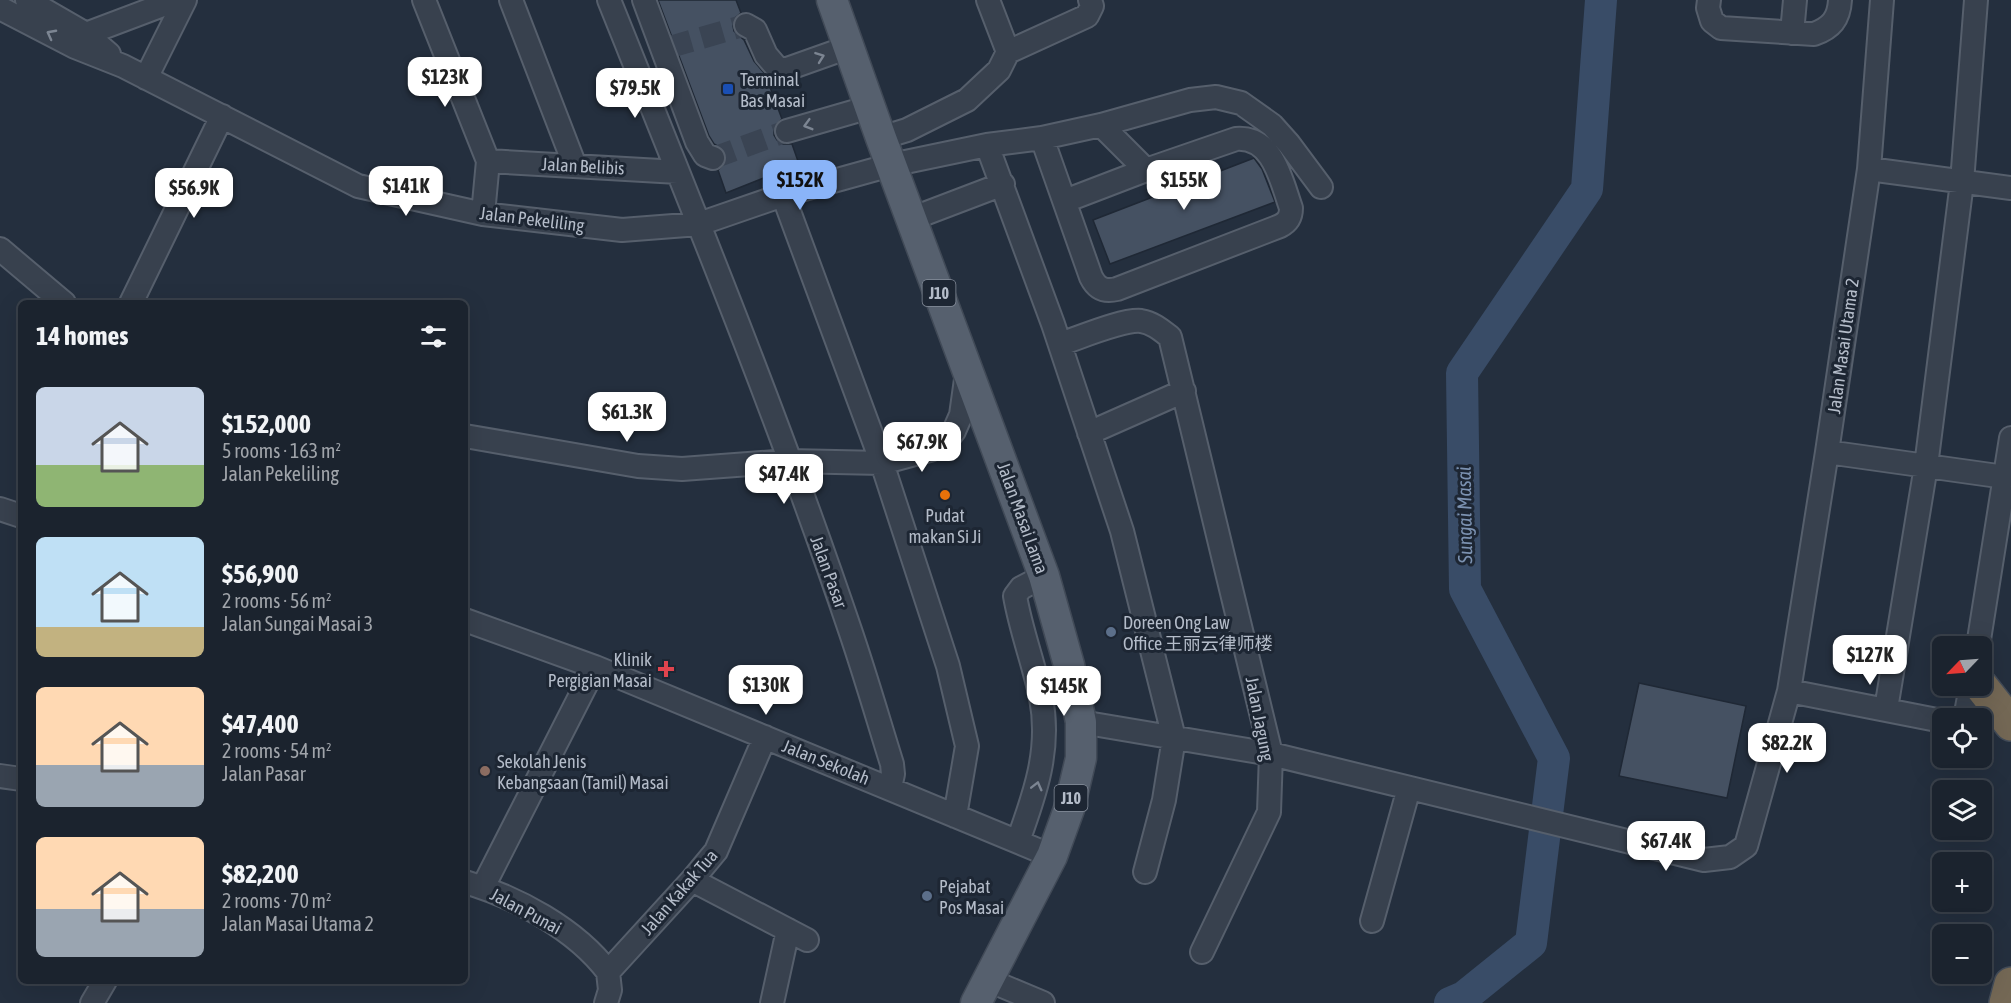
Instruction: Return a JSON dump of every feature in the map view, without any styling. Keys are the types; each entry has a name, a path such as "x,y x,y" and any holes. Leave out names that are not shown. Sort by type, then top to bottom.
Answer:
{"highway":[{"path":"1989,696 2011,724"},
{"path":"2006,1003 2011,984"}],"main road":[{"name":"Jalan Masai Lama","path":"832,0 1044,576 1069,665 1081,722 1081,758 1069,809 1052,856 982,992"}],"street":[{"name":"Jalan Pekeliling","path":"27,0 86,34 123,66"},
{"path":"86,34 176,0"},
{"path":"146,78 185,0"},
{"path":"424,0 488,161 483,214"},
{"path":"511,0 575,166"},
{"name":"Jalan Pasar","path":"609,0 699,224 850,630 892,764 893,774 890,788"},
{"path":"644,0 666,48 697,142 705,155 713,158"},
{"path":"988,0 1008,52"},
{"path":"881,138 907,130 967,100 999,70 1008,52 1087,16 1092,6 1090,0"},
{"path":"1709,0 1708,8 1712,21 1720,28 1814,34 1825,30 1837,19 1840,0"},
{"path":"1792,33 1795,0"},
{"name":"Jalan Masai Utama 2","path":"1081,722 1271,754 1704,860 1730,857 1746,846 1789,691 1869,169 1882,0"},
{"path":"1886,709 1926,466 1962,182 1976,0"},
{"name":"Jalan Pekeliling","path":"0,8 75,47 123,66 358,186 483,214 622,230 699,224 783,195 891,165 987,145 1042,138 1101,125 1204,97 1228,98 1241,103 1272,125 1321,187"},
{"path":"746,25 755,30 766,55 778,69 787,69 849,46"},
{"path":"787,131 870,107"},
{"path":"131,300 222,116"},
{"path":"1101,125 1146,170"},
{"path":"1042,138 1091,278 1101,289 1108,291 1280,226 1285,223 1291,213 1269,154 1249,139 1236,139 1065,201"},
{"path":"987,145 1060,344 1122,531 1174,738 1164,800 1145,872"},
{"name":"Jalan Belibis","path":"488,161 678,172"},
{"path":"1869,169 2011,188"},
{"path":"911,219 1003,184"},
{"path":"783,195 882,463 948,666 967,746 955,816"},
{"path":"0,249 60,300"},
{"name":"Jalan Jagung","path":"1060,344 1114,326 1140,321 1157,327 1170,337 1271,754 1269,812 1202,952"},
{"path":"468,437 638,466 682,469 789,461 882,463 930,450 946,440 954,431 961,415 967,368"},
{"path":"1089,433 1184,392"},
{"path":"1980,636 2011,438"},
{"path":"1827,452 2005,477"},
{"path":"0,509 18,515"},
{"path":"1018,842 1039,777 1044,746 1044,723 1041,699 1015,596 1021,588 1044,576"},
{"name":"Jalan Sekolah","path":"468,621 594,667 1052,856"},
{"path":"474,885 594,667"},
{"path":"1789,691 1932,720"},
{"name":"Jalan Kakak Tua","path":"608,972 716,851 765,737"},
{"path":"0,776 18,779"},
{"path":"1372,921 1409,788"},
{"path":"692,880 797,935 772,1003"},
{"name":"Jalan Punai","path":"474,885 554,922 600,960 608,972"},
{"path":"606,1003 610,990 608,972"},
{"path":"92,1003 103,984"},
{"path":"982,992 1043,1003"}],"building":[{"name":"Terminal Bas Masai","path":"658,0 736,0 741,13 734,19 734,31 744,40 754,61 765,74 782,119 774,127 774,135 783,144 792,144 799,164 726,193 718,170 725,163 726,155 709,136"},
{"path":"1254,158 1262,169 1275,202 1110,264 1093,220"},
{"path":"1639,683 1746,706 1727,798 1619,776"}],"waterway":[{"name":"Sungai Masai","path":"1450,1003 1464,997 1531,943 1554,758 1465,589 1462,373 1587,189 1601,0"}],"tunnel":[{"path":"670,47 746,25"},
{"path":"713,158 787,131"}],"place":[{"name":"Terminal Bas Masai","path":"728,89"},
{"name":"Pudat makan Si Ji","path":"945,495"},
{"name":"Doreen Ong Law Office 王丽云律师楼","path":"1111,632"},
{"name":"Klinik Pergigian Masai","path":"666,669"},
{"name":"Sekolah Jenis Kebangsaan (Tamil) Masai","path":"485,771"},
{"name":"Pejabat Pos Masai","path":"927,896"}]}
